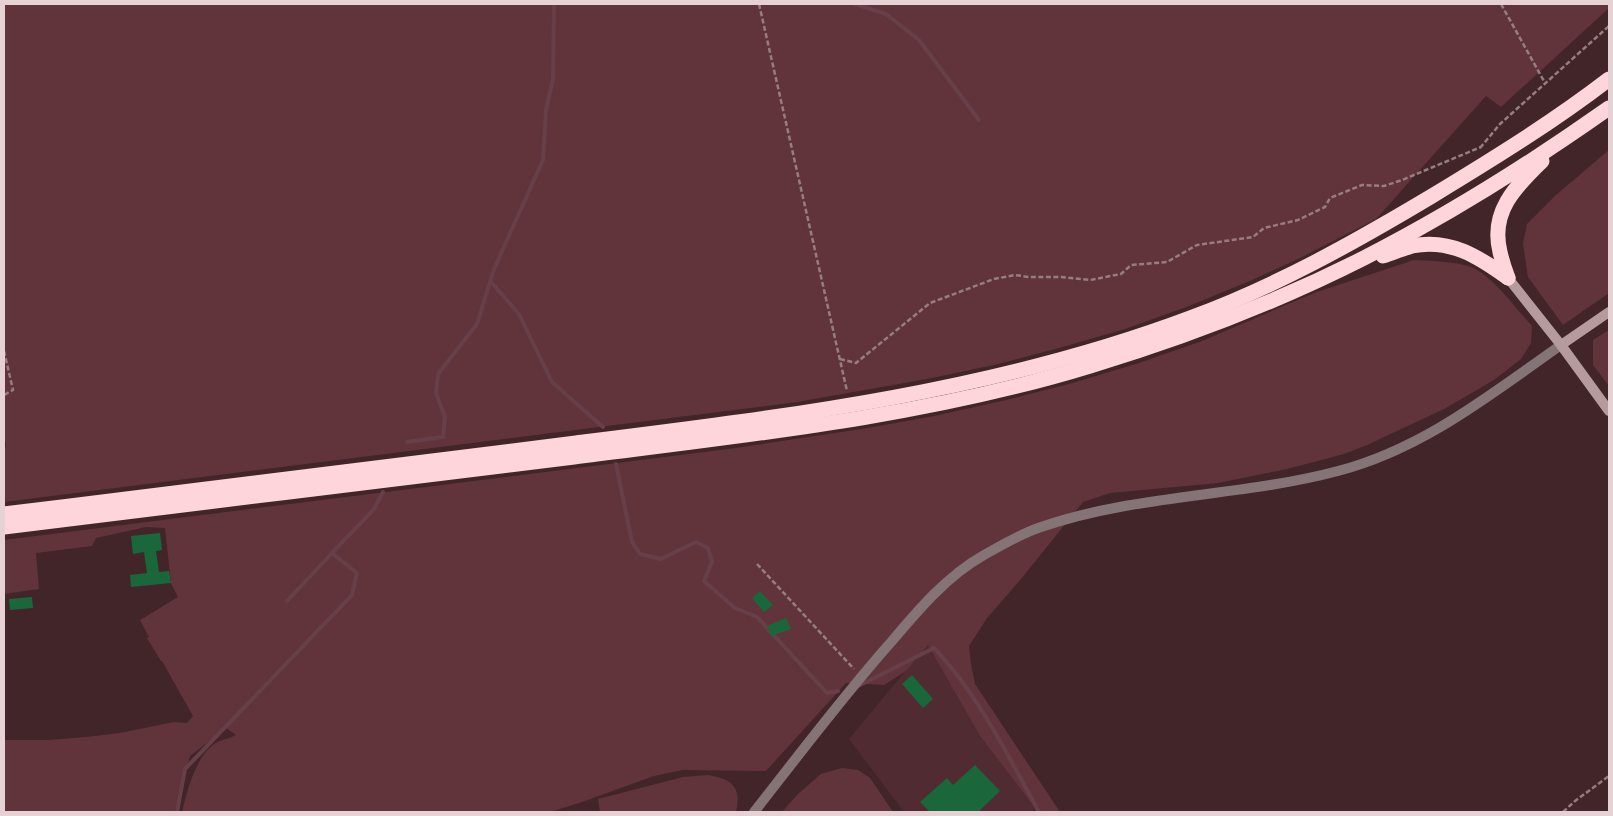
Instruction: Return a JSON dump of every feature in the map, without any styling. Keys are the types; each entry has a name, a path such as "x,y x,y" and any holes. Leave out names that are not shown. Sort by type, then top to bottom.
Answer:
{"highway":[{"path":"4,514 799,414 934,391 998,377 1128,340 1193,318 1308,267 1477,169 1550,122 1609,79"},
{"path":"4,527 668,445 819,424 936,404 1054,376 1203,328 1332,273 1394,242 1457,207 1562,141 1609,108"},
{"path":"1508,278 1498,239 1501,212 1507,199 1516,188 1562,141"},
{"path":"1332,273 1412,246 1427,245 1450,247 1471,253 1508,278"}],"main road":[{"path":"1508,278 1561,344 1609,411"},
{"path":"1561,344 1609,312"}],"street":[{"path":"754,812 861,676 936,592 961,570 983,555 1039,527 1087,513 1140,502 1301,479 1340,471 1368,462 1402,448 1447,424 1493,394 1561,344"}],"path":[{"path":"760,4 848,398"},
{"path":"1501,4 1545,83"},
{"path":"1477,169 1478,154 1481,147 1500,124 1609,26"},
{"path":"840,359 856,363 930,303 994,279 1015,275 1090,280 1121,274 1132,265 1167,262 1197,245 1253,237 1264,228 1298,220 1325,208 1330,198 1362,184 1384,186 1481,147"},
{"path":"4,352 14,390 4,395"},
{"path":"757,564 861,676"},
{"path":"1563,812 1609,776"}],"shaded area":[{"path":"4,4 1608,4 1609,8 1501,107 1486,96 1376,219 1252,280 1189,306 1125,329 994,365 797,402 4,502 4,452 6,445 4,435"},
{"path":"1609,150 1609,293 1563,325 1528,277 1523,244 1527,224 1556,195"},
{"path":"1414,260 1450,262 1464,265 1479,271 1487,277 1532,326 1531,343 1521,359 1494,380 1444,409 1344,454 1287,469 1218,483 1110,493 1083,502 987,618 969,646 975,684 1060,812 1038,812 980,736 928,645 906,671 884,685 846,683 766,771 683,770 654,776 550,812 182,812 197,766 207,750 219,741 236,735 226,728 190,756 175,812 4,812 4,740 49,740 120,733 174,722 187,723 193,716 147,638 149,637 140,620 178,597 171,583 165,528 146,527 96,538 92,546 36,553 39,589 4,594 4,540 736,448 934,416 1069,384 1136,364 1202,341 1314,293"},
{"path":"1609,330 1609,386 1593,365 1593,340"},
{"path":"928,644 980,736 1035,808 1031,812 904,812 849,739"},
{"path":"842,768 858,770 870,778 893,812 782,812 798,794 821,774"},
{"path":"708,775 723,779 733,785 737,796 736,812 600,812 598,799 683,777"}],"building":[{"path":"160,533 162,550 156,551 159,572 169,571 171,583 131,587 130,575 147,573 144,552 133,554 131,536"},
{"path":"760,591 773,605 764,612 752,598"},
{"path":"32,597 33,608 10,610 9,599"},
{"path":"786,618 791,629 771,636 767,626"},
{"path":"912,675 933,699 923,708 902,684"},
{"path":"975,765 1000,791 978,812 930,812 920,802 947,778 953,785"}],"waterway":[{"path":"407,442 443,437 445,417 436,393 438,374 477,324 494,269 543,160 546,110 553,79 554,4"},
{"path":"855,4 886,14 919,40 979,120"},
{"path":"491,282 519,314 552,382 603,427"},
{"path":"616,464 632,542 640,554 661,559 696,542 708,548 712,562 704,581 735,608 757,617 827,693 838,691"},
{"path":"177,812 185,769 352,595 357,573 332,553 374,509 383,492"},
{"path":"287,601 332,553"},
{"path":"858,686 934,648 950,666 979,706 1039,812"}]}
